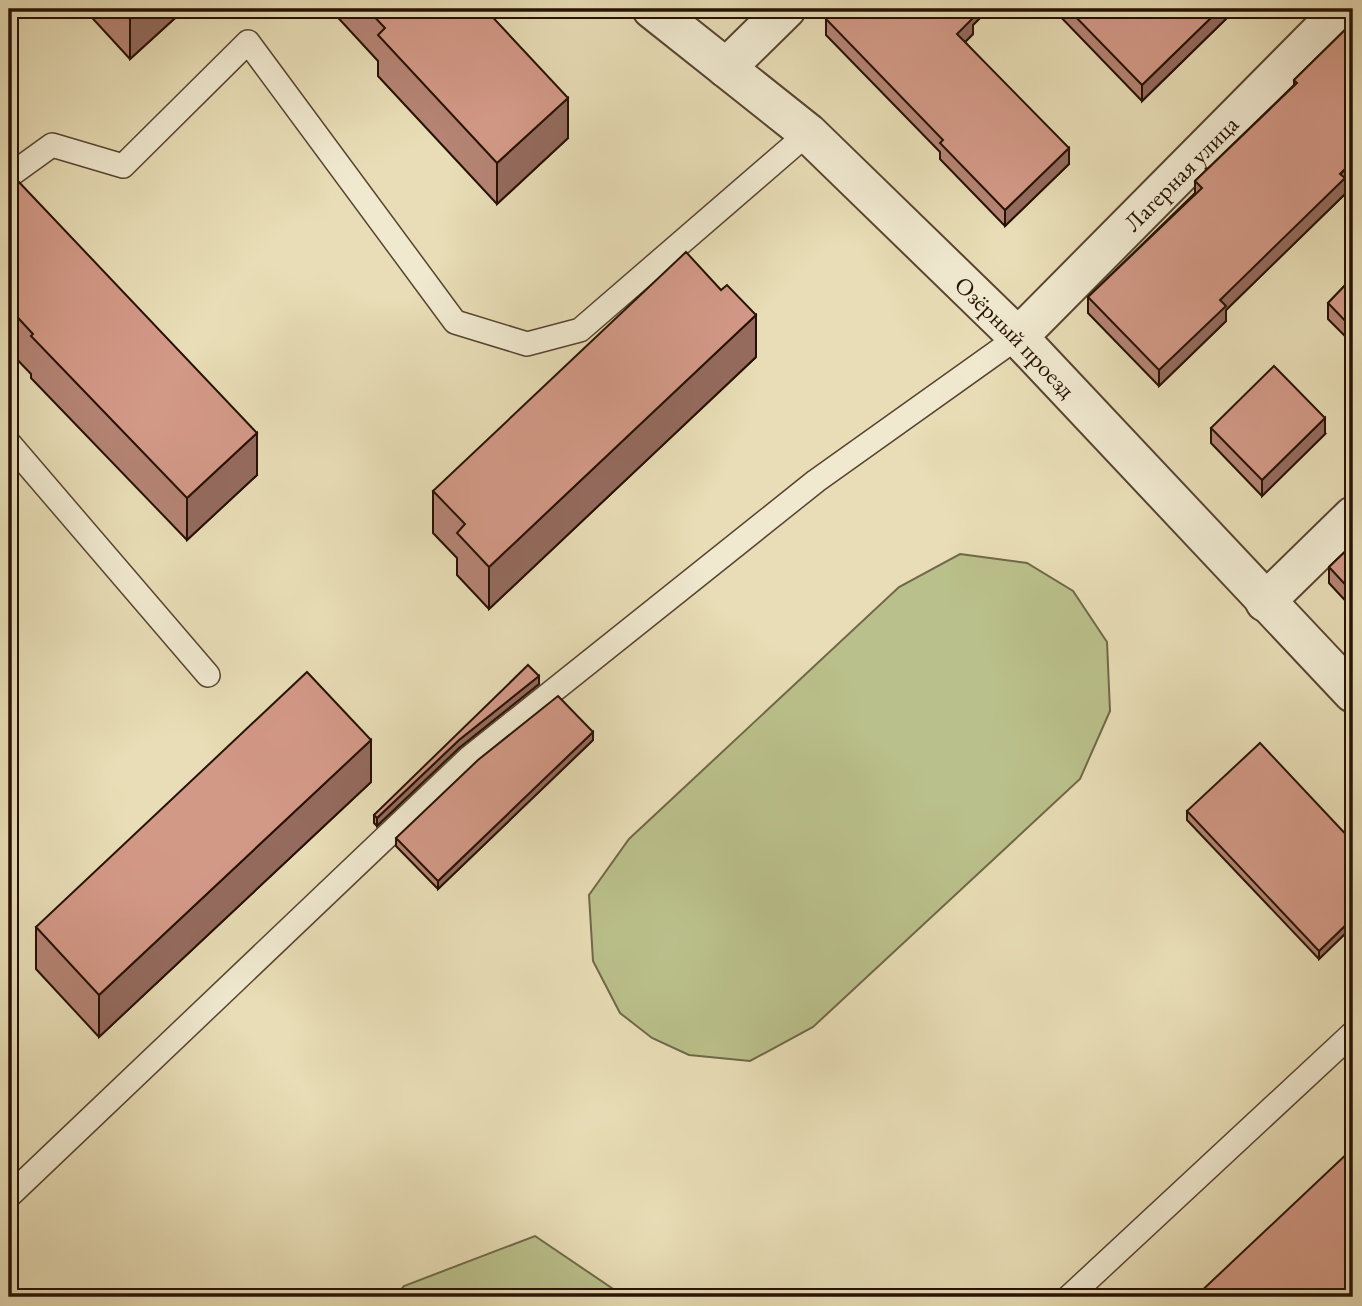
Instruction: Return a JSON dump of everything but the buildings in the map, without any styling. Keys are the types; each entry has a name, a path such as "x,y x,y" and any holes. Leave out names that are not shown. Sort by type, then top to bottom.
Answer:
{"street":[{"name":"Озёрный проезд","path":"652,9 808,133 1018,337 1353,693"},
{"path":"726,68 786,9"},
{"name":"Лагерная улица","path":"1018,337 1343,9"},
{"path":"1265,602 1353,516"}],"lane":[{"path":"9,176 52,145 123,166 248,42 455,322 527,344 580,330 808,133"},
{"path":"9,1196 469,758 816,481 1018,337"},
{"path":"9,443 208,675"},
{"path":"1069,1297 1353,1033"}],"green space":[{"path":"960,554 1027,563 1073,591 1107,642 1110,711 1080,779 813,1027 750,1061 689,1055 652,1038 620,1013 593,961 589,895 629,839 899,587"},
{"path":"535,1236 625,1297 394,1297 404,1286"}]}
